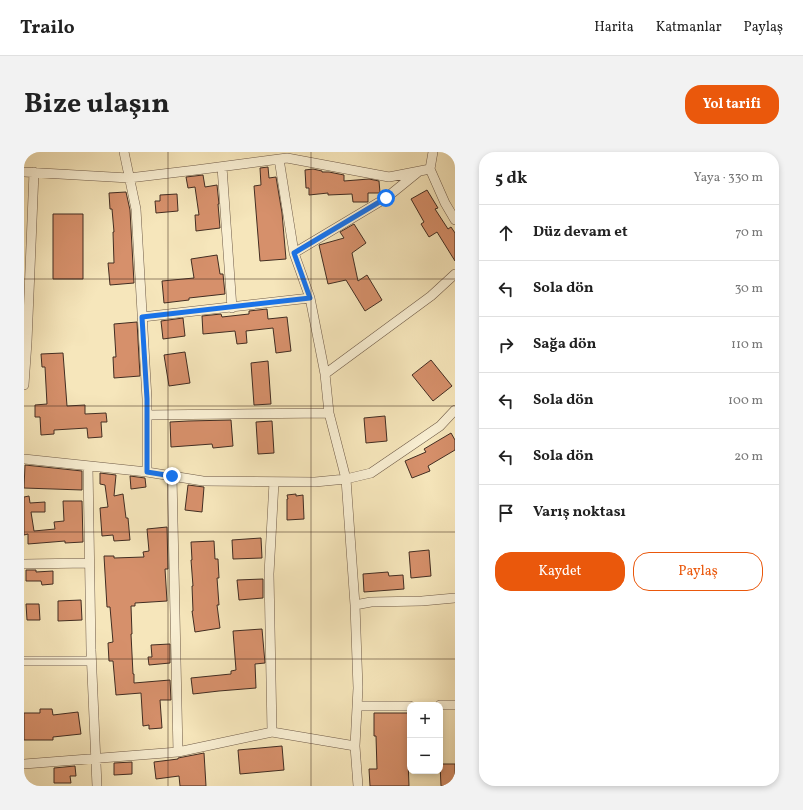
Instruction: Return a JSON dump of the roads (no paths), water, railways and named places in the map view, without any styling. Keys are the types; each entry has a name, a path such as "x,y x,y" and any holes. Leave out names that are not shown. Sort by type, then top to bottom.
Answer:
{"street":[{"path":"124,152 136,209 147,415 147,472"},
{"path":"433,152 430,169 444,203 455,220"},
{"path":"24,172 129,178 222,167 263,157 279,159 287,158 388,178 430,169"},
{"path":"279,159 294,253 310,298 325,374 329,413 346,479 355,605 358,688 355,746 358,786"},
{"path":"222,167 232,308"},
{"path":"294,253 386,198 420,171"},
{"path":"24,385 34,172"},
{"path":"325,374 431,296 455,274"},
{"path":"142,317 310,298"},
{"path":"24,459 147,472 203,481 315,482 346,479 371,473 440,426 455,410"},
{"path":"147,415 329,413"},
{"path":"88,466 91,661 97,786"},
{"path":"172,476 178,752"},
{"path":"272,732 269,574 274,482"},
{"path":"24,564 89,564"},
{"path":"355,605 371,602 422,602 455,598"},
{"path":"24,661 91,661"},
{"path":"443,705 455,705"},
{"path":"357,706 407,706"},
{"path":"24,764 178,752 272,732 355,746"}]}
